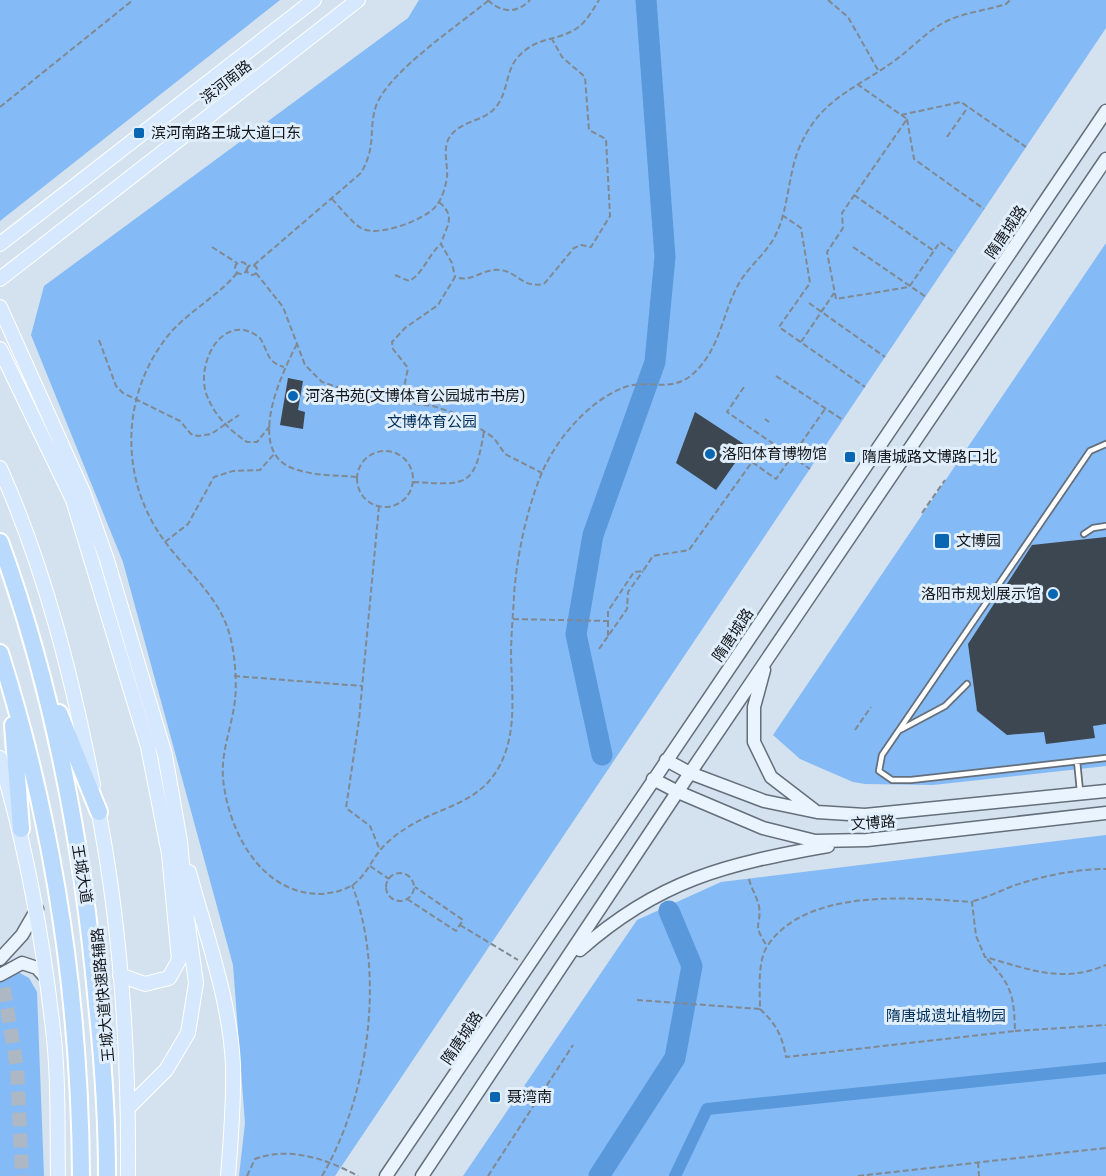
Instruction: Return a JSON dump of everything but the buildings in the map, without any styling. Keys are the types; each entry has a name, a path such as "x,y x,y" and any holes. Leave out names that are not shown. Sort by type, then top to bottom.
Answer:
{"highway":[{"name":"王城大道","path":"0,542 43,673 75,829 91,932 101,1040 107,1176"},
{"name":"王城大道","path":"0,653 45,821 66,937 76,1041 81,1176"},
{"path":"43,673 99,812"},
{"path":"9,682 21,829"}],"main road":[{"name":"滨河南路","path":"0,244 314,0"},
{"name":"滨河南路","path":"0,279 358,0"},
{"name":"隋唐城路","path":"386,1176 1106,111"},
{"path":"422,1176 690,773 1106,159"},
{"path":"0,307 83,492 107,560 165,755 180,841 196,983 188,1033 166,1070 129,1107"},
{"path":"0,349 73,500 148,747 169,854 179,960 169,978 145,984 120,975"},
{"path":"0,468 39,572 74,688 99,812"},
{"path":"766,662 754,707 754,742 771,777 817,812"},
{"path":"0,758 21,829 37,909 55,1041 58,1176"},
{"name":"文博路","path":"666,760 690,773 764,801 817,812 865,815 1106,791"},
{"name":"文博路","path":"653,779 763,828 815,841 867,840 1106,813"},
{"name":"王城大道快速路辅路","path":"99,812 120,975 129,1107 128,1176"},
{"path":"567,960 607,926 647,899 687,880 739,864 867,840"},
{"path":"180,841 224,999 232,1064 232,1129 228,1176"},
{"path":"0,959 22,935 37,909"},
{"path":"0,975 22,963 37,968 46,978"}],"lane":[{"path":"1106,444 1090,451 898,732 879,764 879,771 883,776 892,780 1106,758"},
{"path":"1084,534 1093,528 1106,526"},
{"path":"898,732 945,706 968,684"},
{"path":"1077,761 1080,794"}],"path":[{"path":"0,107 133,0"},
{"path":"530,0 525,6 510,11 495,6 489,0 400,73 385,89 376,107 369,159 361,172 254,265 243,273 237,273 172,331 144,373 136,398 130,426 137,490 152,525 202,581 219,609 231,640 235,698 222,761 225,795 232,822 244,847 261,868 297,892 334,893 352,885 370,866 380,850 402,830 424,817 471,797 490,780 503,760 512,734 514,588 530,510 542,473 551,455 577,422 605,398 628,386 672,386 693,375 709,356 741,280 766,250 778,231 800,145 817,117 841,93 879,70 941,24 957,16 995,8 1010,0"},
{"path":"332,199 361,228 377,232 422,218 438,202 447,176 447,142 458,127 485,116 495,108 503,96 513,63 524,50 534,43 571,32 582,24 599,0"},
{"path":"828,0 848,17 879,70"},
{"path":"454,277 472,279 484,272 503,270 525,284 544,284 574,248 581,245 591,247 610,216 606,140 589,130 585,77 562,57 552,39"},
{"path":"857,84 907,119 914,159 984,209"},
{"path":"901,115 961,102 1026,147"},
{"path":"947,137 968,107"},
{"path":"907,119 842,213 843,228 827,252 836,299 910,286 940,242 955,253"},
{"path":"854,195 934,251"},
{"path":"395,275 409,281 417,277 430,254 441,244 451,221 448,213 438,202"},
{"path":"782,215 801,228 810,283 779,327 865,387"},
{"path":"401,402 408,368 393,349 392,342 405,328 438,305 454,277 452,263 441,244"},
{"path":"212,247 237,263 243,263 250,274 256,273"},
{"path":"853,247 926,297"},
{"path":"237,263 235,268 237,273"},
{"path":"254,265 256,273 283,307 305,365 322,382 357,395 433,406 460,415 484,431 505,454 542,473"},
{"path":"801,342 834,293"},
{"path":"809,303 885,357"},
{"path":"270,426 257,441 248,442 224,423 214,410 204,382 207,358 212,345 221,336 234,332 254,334 264,345 267,357 275,365 285,367"},
{"path":"99,340 116,386 123,393 180,421 191,434 198,436 211,434 224,423 239,415"},
{"path":"297,344 274,395 270,426 271,447 290,468 309,473 357,477"},
{"path":"776,376 843,420"},
{"path":"744,387 727,411 810,469"},
{"path":"599,649 627,609 628,592 653,556 689,550 752,462 776,479 825,409"},
{"path":"413,482 462,483 471,476 477,466 484,431"},
{"path":"386,450 394,452 408,462 413,482 408,496 401,502 393,506 379,506 365,500 359,492 357,477 360,464 367,456 386,450"},
{"path":"165,542 188,524 214,477 234,471 260,470 275,453"},
{"path":"922,513 945,480"},
{"path":"379,506 362,686 346,808 370,826 380,850"},
{"path":"608,636 609,610 634,572 643,571"},
{"path":"513,619 609,621"},
{"path":"234,676 362,686"},
{"path":"855,730 871,707"},
{"path":"370,866 389,879"},
{"path":"760,1009 762,968 767,946 782,931 808,914 840,903 902,897 972,902 989,898 1020,883 1089,869 1106,869"},
{"path":"407,898 456,931 463,920 415,887 406,873 393,874 385,885 389,897 401,902 407,898 412,896 415,887"},
{"path":"749,879 751,890 759,904 758,932 767,946"},
{"path":"322,1176 344,1135 351,1115 369,1005 367,931 352,885"},
{"path":"972,902 976,936 985,957 1007,980 1011,989 1015,1003 1015,1031"},
{"path":"460,925 529,966"},
{"path":"985,957 1065,976 1081,975 1106,965"},
{"path":"637,1000 760,1009 775,1022 782,1037 786,1057 1015,1031 1106,1025"},
{"path":"488,1176 573,1046"},
{"path":"858,1176 1106,1148"},
{"path":"246,1176 255,1159 272,1152 297,1154 322,1160 358,1176"},
{"path":"978,1162 979,1176"}],"green space":[{"path":"0,0 280,0 0,221"},
{"name":"文博体育公园","path":"419,0 1106,0 1106,28 335,1176 239,1176 245,1123 233,965 123,562 31,335 44,286 408,18"},
{"path":"1106,243 1106,766 933,785 865,784 853,782 800,759 773,735"},
{"name":"隋唐城遗址植物园","path":"1106,835 1106,1176 463,1176 637,920 721,882"},
{"path":"16,971 29,978 37,992 44,1176 0,1176 0,981 4,976"}],"waterway":[{"path":"602,755 576,634 593,535 655,362 665,257 646,0"},
{"path":"599,1176 675,1058 692,966 669,911"},
{"path":"675,1176 707,1109 1106,1068"}],"tunnel":[{"path":"0,967 17,1067 22,1176"}],"place":[{"name":"滨河南路王城大道口东","path":"139,133"},
{"name":"河洛书苑(文博体育公园城市书房)","path":"293,396"},
{"name":"洛阳体育博物馆","path":"710,454"},
{"name":"隋唐城路文博路口北","path":"850,457"},
{"name":"文博园","path":"942,541"},
{"name":"洛阳市规划展示馆","path":"1053,594"},
{"name":"聂湾南","path":"495,1097"}]}
